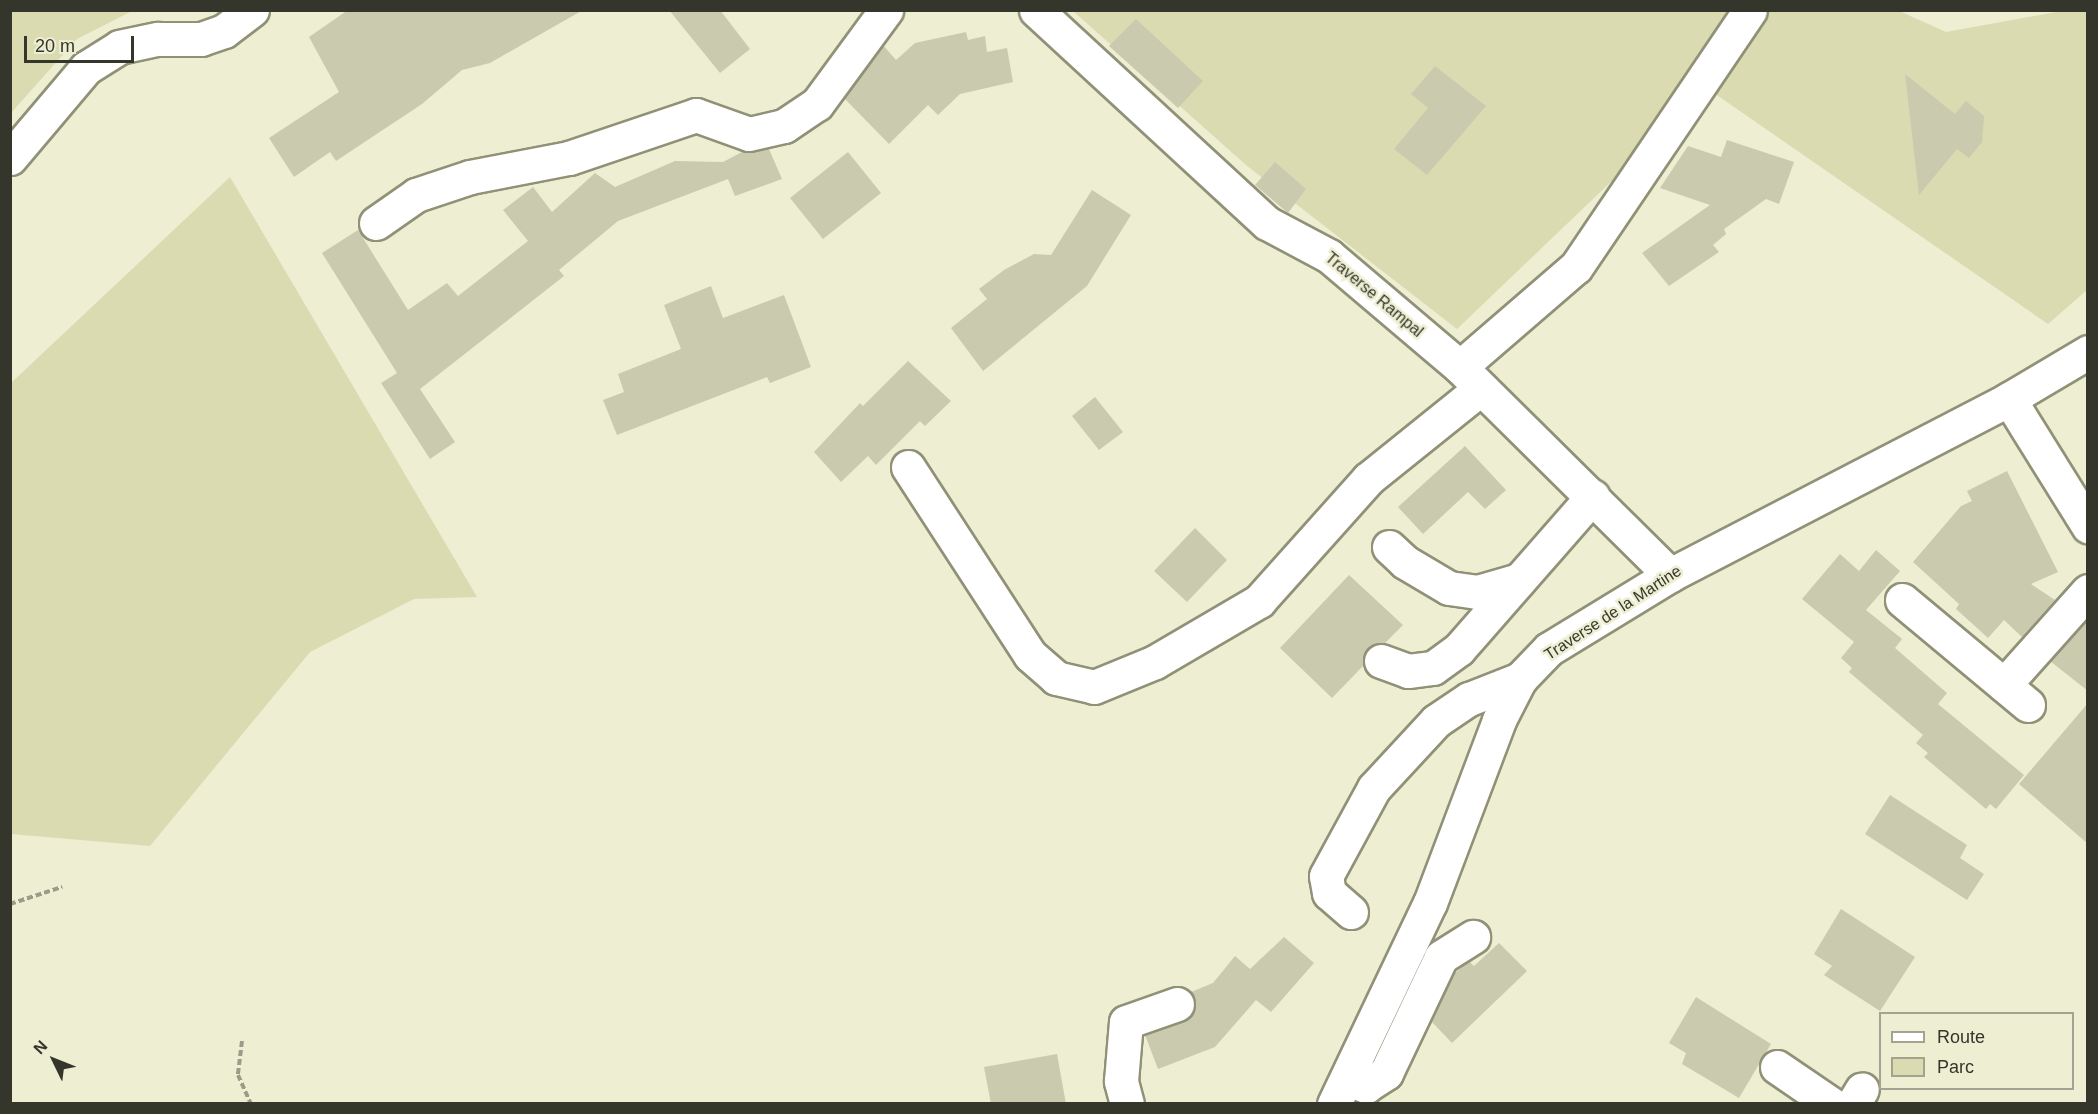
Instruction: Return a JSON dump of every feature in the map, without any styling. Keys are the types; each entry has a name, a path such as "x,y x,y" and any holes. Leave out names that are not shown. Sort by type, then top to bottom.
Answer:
{"street":[{"path":"10,158 86,68 119,47 158,39 201,39 224,31 252,10"},
{"path":"376,223 416,195 470,177 569,158 696,115 749,134 784,126 817,104 886,10"},
{"name":"Traverse Rampal","path":"1036,10 1267,223 1329,256 1471,378 1593,496 1670,575"},
{"path":"908,467 1030,655 1056,678 1094,687 1155,662 1259,601 1368,479 1471,378 1576,267 1750,10"},
{"name":"Traverse de la Martine","path":"1340,1091 1430,903 1499,720 1521,680 1549,650 1670,575 2009,399 2088,352"},
{"path":"2009,399 2088,526"},
{"path":"1381,661 1408,670 1433,668 1459,649 1593,496"},
{"path":"1389,547 1405,562 1449,588 1477,592 1519,580"},
{"path":"1902,600 2016,695 2088,591"},
{"path":"1351,912 1329,893 1326,876 1374,788 1436,721 1469,699 1521,680"},
{"path":"1340,1091 1366,1086 1386,1073 1441,957 1473,937"},
{"path":"1127,1104 1121,1081 1126,1022 1177,1004"},
{"path":"1778,1067 1830,1104"}],"path":[{"path":"10,904 62,887"},
{"path":"242,1041 238,1075 251,1104"}],"green space":[{"path":"11,10 132,11 77,39 11,113"},
{"path":"1897,10 1946,32 2062,11 2087,11 2087,290 2048,324 1708,89 1457,329 1246,165 1073,11"},
{"path":"230,177 477,597 414,599 310,652 150,846 11,834 11,383"}],"building":[{"path":"348,10 583,10 490,63 462,70 422,104 336,161 330,152 294,177 269,138 339,92 309,37"},
{"path":"669,10 720,10 750,49 720,73"},
{"path":"1136,19 1203,81 1178,108 1109,46"},
{"path":"966,32 968,40 985,36 987,52 1007,48 1013,82 960,94 938,115 928,105 889,144 844,98 883,45 896,60 915,43"},
{"path":"1435,66 1486,106 1427,175 1394,149 1428,108 1411,94"},
{"path":"1905,74 1955,114 1966,101 1984,116 1982,142 1969,158 1957,149 1919,195"},
{"path":"1727,140 1794,162 1779,204 1766,199 1724,229 1726,234 1713,245 1719,252 1669,286 1642,253 1710,205 1660,188 1688,146 1721,157"},
{"path":"769,149 782,179 735,196 728,179 618,221 559,270 564,276 420,389 455,442 430,459 381,383 397,373 322,253 358,230 408,310 447,283 458,296 528,241 503,210 533,187 552,212 595,173 615,187 675,161 723,162 742,152"},
{"path":"848,152 881,193 823,239 790,198"},
{"path":"1275,162 1306,189 1288,213 1255,185"},
{"path":"1092,190 1131,215 1087,286 983,371 951,328 987,299 979,289 1004,270 1034,254 1051,255"},
{"path":"711,286 723,318 784,295 811,367 770,383 767,377 617,435 603,400 624,392 618,374 681,349 664,305"},
{"path":"908,361 951,401 925,426 920,421 876,465 868,456 841,482 814,452 860,403 863,406"},
{"path":"1095,397 1123,432 1099,450 1072,416"},
{"path":"1465,446 1506,490 1485,509 1468,492 1423,534 1398,507"},
{"path":"2007,471 2058,572 2031,584 2055,600 2022,637 2004,620 1988,638 1956,609 1959,604 1913,562 1961,506 1972,501 1967,491"},
{"path":"1195,528 1227,560 1187,602 1154,571"},
{"path":"1876,550 1900,571 1866,610 1902,639 1895,648 1947,693 1938,704 2024,775 1996,809 1990,804 1986,809 1924,757 1928,753 1916,743 1923,735 1849,672 1852,668 1841,658 1854,642 1802,599 1840,554 1859,571"},
{"path":"1349,575 1403,625 1385,643 1369,647 1363,666 1332,698 1280,648"},
{"path":"2086,621 2088,622 2088,691 2050,661"},
{"path":"2088,703 2088,844 2019,784"},
{"path":"1890,795 1967,845 1960,858 1984,874 1967,900 1865,834"},
{"path":"1841,909 1915,957 1880,1011 1824,975 1832,966 1814,954"},
{"path":"1284,937 1314,963 1271,1012 1256,1000 1215,1047 1158,1069 1145,1035 1191,1017 1195,1007 1191,992 1213,983 1235,956 1250,969"},
{"path":"1499,943 1527,971 1452,1043 1431,1021 1454,974 1469,961 1474,966"},
{"path":"1696,997 1771,1044 1739,1098 1682,1064 1686,1053 1669,1043"},
{"path":"1057,1054 1066,1104 991,1104 984,1067"}]}
